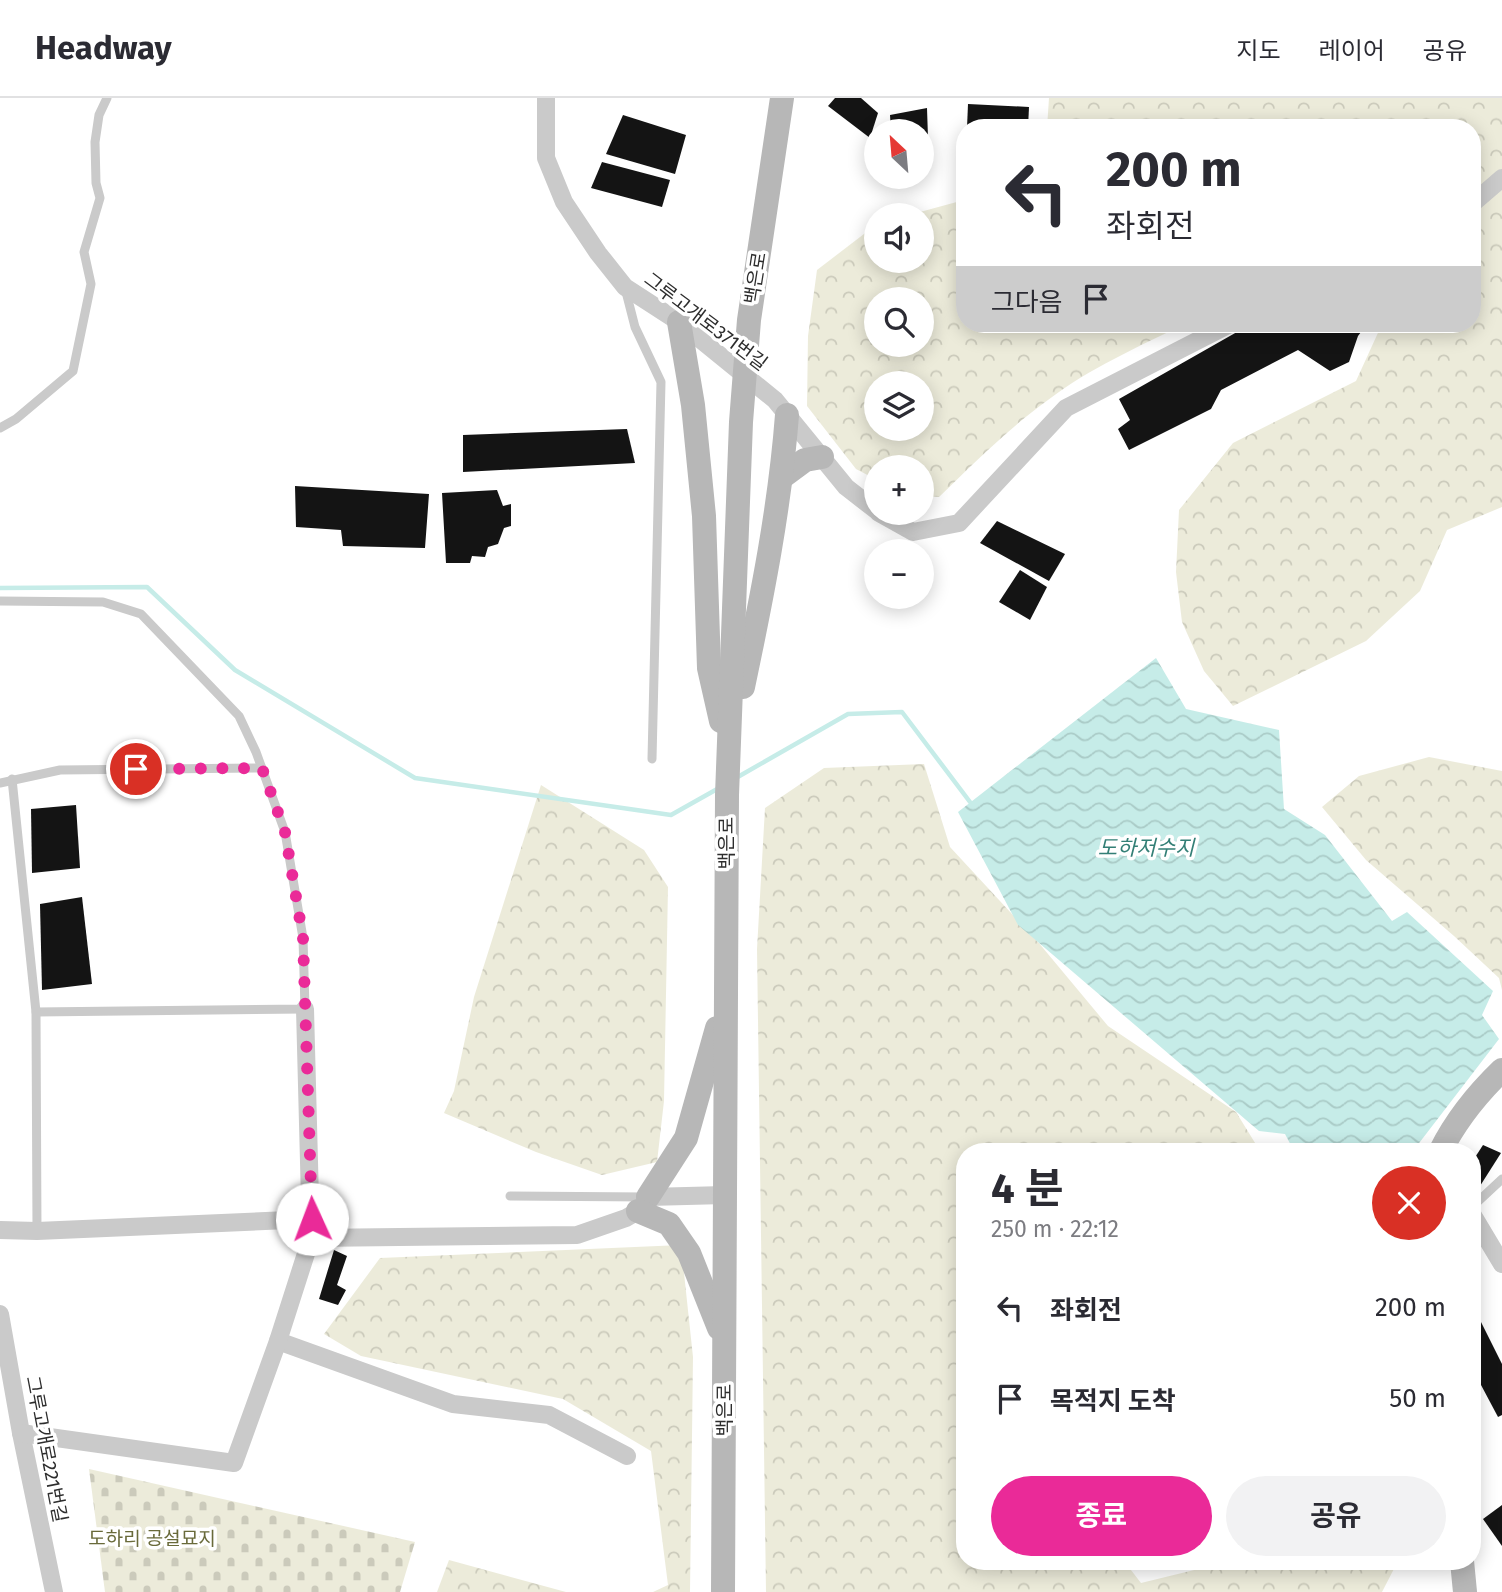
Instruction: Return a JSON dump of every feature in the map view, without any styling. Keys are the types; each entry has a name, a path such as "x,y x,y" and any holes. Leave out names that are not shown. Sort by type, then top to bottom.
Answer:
{"main road":[{"name":"백은로","path":"723,1592 727,795 741,422 749,320 782,98"},
{"path":"680,322 693,405 704,516 709,668 728,763"},
{"path":"728,763 761,600 782,477 787,415"},
{"path":"782,477 805,460 822,457"},
{"path":"724,1341 689,1253 668,1224 643,1204 686,1138 726,997"},
{"path":"1444,1143 1479,1091 1502,1070"},
{"path":"1463,1570 1465,1592"}],"street":[{"name":"그루고개로371번길","path":"546,98 547,158 564,202 598,253 625,286 680,322 775,400 846,487 864,501"},
{"path":"1481,196 1502,178"},
{"name":"그루고개로371번길","path":"901,525 913,532 959,523 1066,408 1212,333"},
{"path":"21,1433 234,1463 278,1341 311,1238 305,1009"},
{"path":"311,1238 577,1235 626,1218 643,1204 725,1195"},
{"path":"0,1230 37,1231 312,1219"},
{"path":"1481,1229 1502,1264"},
{"name":"그루고개로221번길","path":"0,1314 54,1592"},
{"path":"278,1341 453,1404 549,1415 627,1456"}],"lane":[{"path":"0,428 16,419 73,371 91,284 84,252 100,198 96,183 95,142 99,115 107,98"},
{"path":"625,286 635,327 661,382 652,759"},
{"path":"0,601 103,602 141,614 239,716 262,768 285,832 303,938 305,1009 36,1012"},
{"path":"0,783 60,770 262,768"},
{"path":"12,779 36,1012 37,1231"},
{"path":"1481,1199 1502,1179"},
{"path":"510,1196 643,1204"}],"green space":[{"path":"1049,98 1502,98 1502,507 1447,530 1420,591 1366,641 1233,706 1204,671 1182,622 1176,572 1179,510 1233,443 1356,381 1378,333 1481,333 1481,119 1048,119"},
{"path":"956,202 956,333 1167,333 1064,388 1006,434 939,497 934,497 934,455 864,455 864,473 856,469 807,406 808,336 817,270 864,234 864,273 934,273 934,208"},
{"path":"1429,757 1502,771 1502,990 1499,978 1366,860 1322,807 1359,776"},
{"path":"924,764 950,847 1038,942 1108,1026 1236,1112 1255,1143 956,1143 956,1570 1131,1570 1141,1583 1194,1570 1393,1570 1382,1592 766,1592 757,949 765,808 824,768"},
{"path":"541,785 644,850 668,887 664,1101 657,1162 602,1175 536,1152 444,1113 454,1091 474,997"},
{"path":"681,1245 693,1357 690,1592 653,1592 668,1585 651,1451 563,1399 361,1356 324,1334 380,1258"},
{"name":"도하리 공설묘지","path":"89,1469 415,1542 400,1592 105,1592"},
{"path":"449,1560 566,1592 437,1592"}],"water":[{"name":"도하저수지","path":"1156,658 1186,709 1279,730 1284,809 1325,835 1392,921 1407,912 1493,991 1482,1015 1499,1039 1419,1143 1290,1143 1285,1134 1259,1131 1018,925 958,812"}],"building":[{"path":"835,98 861,98 878,113 876,119 864,119 864,133 828,106"},
{"path":"968,104 1029,107 1028,119 967,119"},
{"path":"927,108 927,119 890,119 890,115"},
{"path":"623,115 686,135 675,174 606,154"},
{"path":"602,162 670,180 662,207 591,188"},
{"path":"1235,333 1360,333 1349,362 1330,371 1298,350 1221,390 1211,409 1129,450 1118,429 1130,420 1119,399"},
{"path":"627,429 635,463 463,472 463,435"},
{"path":"295,486 429,494 425,548 343,546 341,530 296,527"},
{"path":"497,490 503,506 511,504 511,526 504,528 498,544 488,547 485,557 472,556 470,563 446,563 442,493"},
{"path":"997,521 1065,554 1049,581 980,543"},
{"path":"1020,570 1047,587 1030,620 999,602"},
{"path":"76,805 80,868 32,873 31,809"},
{"path":"82,897 92,984 42,990 40,904"},
{"path":"1483,1145 1501,1153 1481,1184"},
{"path":"334,1250 347,1256 337,1285 346,1290 338,1305 319,1299"},
{"path":"1481,1322 1502,1364 1502,1415 1498,1417 1481,1385"},
{"path":"1502,1505 1502,1546 1483,1519"}],"waterway":[{"path":"0,588 147,587 235,670 415,778 671,815 719,788"},
{"path":"736,778 848,714 902,712 970,802"}],"route":[{"path":"136,769 262,768 285,832 303,938 312,1219"}]}
